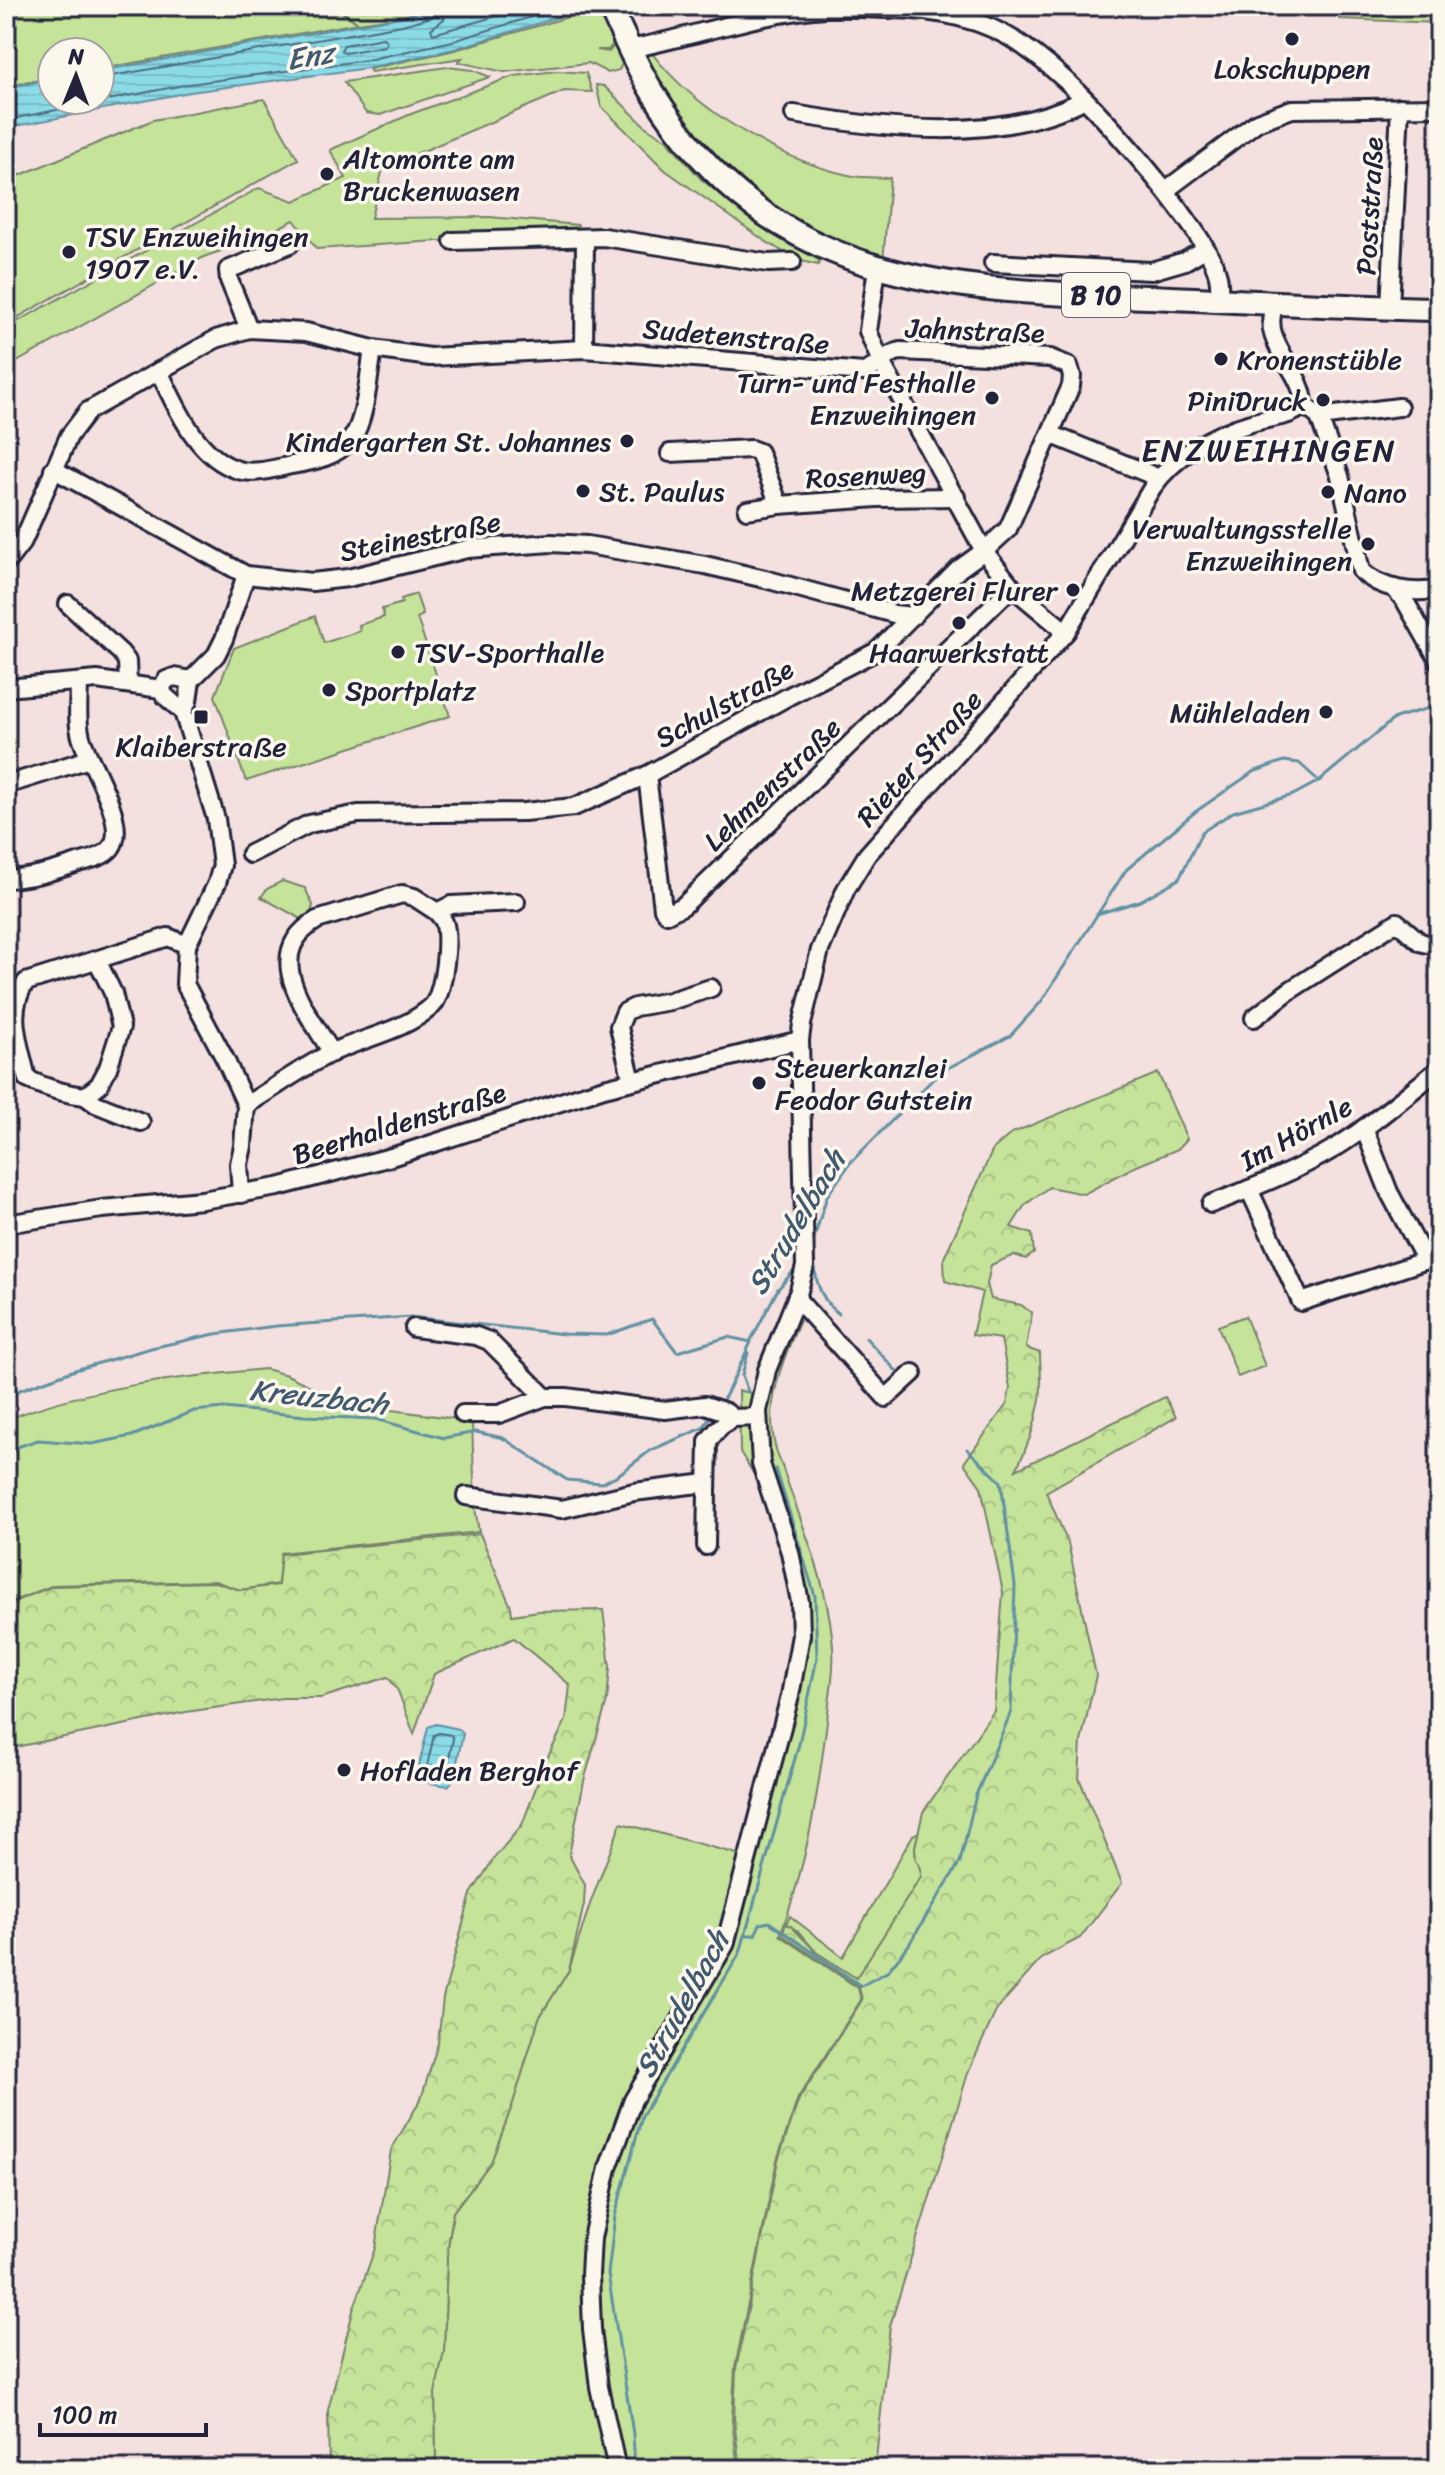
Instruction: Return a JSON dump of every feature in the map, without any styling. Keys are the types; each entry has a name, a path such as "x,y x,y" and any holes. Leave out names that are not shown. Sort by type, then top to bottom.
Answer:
{"main road":[{"name":"B 10","path":"612,10 641,46 651,91 706,164 761,212 802,238 840,256 925,280 997,290 1439,309"}],"street":[{"path":"641,46 827,8 914,9 942,13 1000,32 1041,60 1114,130 1166,190 1218,273 1219,300"},
{"path":"794,114 883,127 999,126 1025,122 1083,100"},
{"name":"Poststraße","path":"1390,308 1400,107"},
{"path":"1166,190 1257,122 1292,109 1439,107"},
{"path":"453,241 604,237 768,263 792,262"},
{"path":"584,349 585,238"},
{"path":"249,329 229,280 228,270 290,244"},
{"path":"993,263 1151,271 1185,261 1205,249"},
{"path":"877,268 868,331 880,360 984,551 1012,587 1066,632"},
{"path":"1275,304 1271,318 1275,338 1303,392 1304,405 1319,417 1346,494 1361,571 1369,579 1394,588 1417,591 1439,589"},
{"name":"Sudetenstraße","path":"8,557 23,541 69,436 88,411 216,339 249,329 306,332 373,349 430,357 584,349 864,372 873,369 880,360"},
{"path":"159,371 180,415 209,452 239,471 253,471 319,460 334,454 353,436 361,415 373,349"},
{"name":"Jahnstraße","path":"880,360 889,353 900,351 1050,358 1069,366"},
{"name":"Schulstraße","path":"250,854 309,824 358,814 552,811 574,807 647,775 877,651 959,569 1008,529 1071,386 1069,366"},
{"name":"Rieter Straße","path":"617,2469 596,2369 590,2309 590,2260 598,2210 614,2149 633,2100 725,1945 783,1728 799,1649 800,1602 790,1552 761,1464 758,1417 767,1370 804,1273 806,1246 800,1040 807,996 820,950 835,911 856,872 886,832 1066,632 1159,478 1180,457 1216,437 1253,422 1293,414 1304,405"},
{"path":"1319,417 1399,407"},
{"path":"1050,434 1159,478"},
{"name":"Rosenweg","path":"670,453 751,449 759,452 779,505"},
{"name":"Steinestraße","path":"53,469 246,575 312,582 348,578 467,549 533,543 575,544 705,565 894,614 913,616"},
{"name":"Rosenweg","path":"747,510 877,498 956,497"},
{"path":"183,712 191,680 216,655 246,575"},
{"name":"Lehmenstraße","path":"647,775 663,909 667,914 683,906 1012,587"},
{"path":"1394,588 1405,601 1439,661"},
{"path":"68,604 127,661 128,684"},
{"path":"161,689 166,680 174,677 191,680"},
{"path":"6,688 97,680 128,684 161,689 183,712 216,819 222,865 217,883 187,945 185,984 246,1105 239,1164 241,1194"},
{"path":"6,879 32,877 88,861 113,846 113,817 78,724 79,682"},
{"path":"6,785 89,759"},
{"path":"246,1105 332,1053 410,1019 432,1005 439,996 446,931 444,920 437,912 414,897 402,894 389,896 317,920 305,927 293,944 288,966 295,989 332,1053"},
{"path":"437,912 451,905 516,902"},
{"path":"1254,1018 1289,991 1397,922 1420,942 1439,947"},
{"path":"141,1122 96,1104 85,1096 49,1089 27,1079 14,1011 16,996 26,982 168,937 187,945"},
{"path":"85,1096 99,1085 108,1068 121,1027 113,993 97,960"},
{"path":"632,1081 619,1027 625,1012 711,988"},
{"name":"Beerhaldenstraße","path":"6,1224 102,1209 241,1194 391,1157 535,1108 632,1081 800,1040"},
{"name":"Im Hörnle","path":"1211,1204 1333,1149 1439,1069"},
{"path":"1249,1189 1301,1302 1433,1258 1389,1192 1364,1128"},
{"path":"796,1298 886,1398 907,1379"},
{"path":"414,1328 476,1336 489,1341 545,1397"},
{"path":"463,1414 508,1412 545,1397 566,1397 665,1410 705,1405 730,1415 758,1417"},
{"path":"706,1546 708,1441 730,1415"},
{"path":"466,1496 562,1509 634,1492 706,1483"}],"green space":[{"path":"6,6 333,6 358,23 116,66 116,36 36,36 36,81 6,86"},
{"path":"335,6 442,6 400,17 358,23"},
{"path":"1339,6 1439,6 1439,23 1339,19"},
{"path":"592,10 604,17 614,43 608,50 597,50 609,52 615,44 622,64 619,70 608,73 589,63 504,72 458,62 462,58 371,72 369,69 455,50"},
{"path":"651,52 691,94 769,146 825,169 853,176 890,178 883,262 859,255 777,212 701,143 671,104 644,56"},
{"path":"447,67 473,70 490,77 380,115 366,113 344,82"},
{"path":"557,71 586,73 592,92 564,91 383,168 371,218 490,217 578,225 577,234 317,249 294,220 256,239 206,256 6,368 6,328 259,188 294,201 346,178 330,150 411,114 514,76"},
{"path":"596,85 604,86 646,127 667,140 701,179 748,217 820,261 818,265 797,260 765,241 665,170 601,106"},
{"name":"TSV Enzweihingen 1907 e.V.","path":"264,99 298,159 6,324 6,181 153,120"},
{"name":"Sportplatz","path":"416,594 423,615 417,618 450,716 246,781 215,696 234,648 315,616 324,643 360,631 359,625 384,617 382,609 402,603 401,599"},
{"path":"282,881 305,888 313,905 311,914 303,920 261,897 267,889"},
{"path":"1158,1073 1187,1139 1178,1149 1132,1168 1084,1194 1049,1187 1025,1205 1011,1227 1032,1234 1034,1253 1026,1259 1014,1255 991,1265 987,1284 991,1299 1021,1305 1032,1313 1026,1348 1040,1353 1041,1392 1037,1413 1016,1470 1165,1397 1176,1417 1046,1492 1068,1543 1096,1675 1081,1742 1079,1778 1122,1883 1080,1938 1042,1958 997,2009 969,2070 890,2326 875,2469 740,2469 734,2420 736,2369 778,2160 799,2099 862,2000 859,1987 782,1935 786,1924 791,1926 816,1952 856,1978 921,1877 915,1847 923,1812 994,1711 1003,1592 981,1487 964,1463 1007,1404 1010,1388 1001,1339 972,1335 982,1292 945,1281 944,1258 993,1149 1012,1133"},
{"path":"798,1307 804,1312 781,1368 772,1427 775,1447 824,1593 833,1657 824,1748 810,1830 780,1935 858,1988 861,2000 798,2098 777,2160 735,2368 732,2420 738,2469 624,2469 603,2385 594,2259 626,2128 722,1959 805,1635 772,1503 740,1452 739,1391 769,1395 780,1350"},
{"path":"1245,1316 1265,1366 1238,1377 1218,1326"},
{"path":"265,1369 287,1375 348,1404 472,1421 475,1508 479,1532 281,1553 278,1584 240,1590 215,1581 54,1585 6,1604 6,1420 101,1391"},
{"path":"480,1534 512,1615 539,1611 603,1610 610,1667 607,1701 584,1781 569,1855 585,1885 584,1904 569,1970 539,2018 491,2162 453,2212 447,2255 444,2351 435,2393 436,2469 329,2469 328,2410 353,2311 375,2248 391,2150 421,2099 438,2043 443,1998 471,1894 495,1857 522,1825 545,1763 566,1720 570,1685 514,1638 434,1674 414,1734 398,1691 388,1677 321,1698 282,1698 186,1712 6,1749 6,1605 53,1586 215,1582 240,1590 278,1585 281,1554"},
{"path":"621,1823 745,1856 726,1928 655,2052 589,2238 615,2469 436,2469 435,2393 444,2351 447,2255 453,2212 491,2162 539,2018 569,1970"},
{"path":"919,1832 915,1851 921,1877 856,1979 816,1952 798,1931 786,1924 790,1916 843,1957 913,1835"}],"water":[{"name":"Enz","path":"442,6 595,6 454,49 368,68 190,92 116,106 116,68 400,17"},
{"path":"36,82 36,116 67,116 6,128 6,88"},
{"path":"436,1724 459,1729 463,1734 453,1780 448,1786 422,1782 417,1774 428,1727"}],"waterway":[{"name":"Strudelbach","path":"1097,914 1140,901 1179,879 1202,832 1233,812 1293,795 1319,781 1395,718 1439,705"},
{"name":"Strudelbach","path":"812,1245 827,1196 851,1162 940,1072 1010,1036 1041,1002 1126,870 1195,812 1253,772 1284,761 1299,763 1319,781"},
{"path":"813,1243 820,1291 839,1314"},
{"name":"Strudelbach","path":"750,1342 778,1289 797,1267"},
{"path":"6,1395 75,1370 151,1348 215,1334 276,1326 411,1317 564,1334 607,1335 652,1319 677,1352 728,1337 751,1342 719,1405"},
{"path":"866,1338 901,1376"},
{"name":"Strudelbach","path":"748,1353 742,1375 748,1392"},
{"name":"Kreuzbach","path":"6,1457 20,1446 38,1440 92,1444 132,1436 194,1411 224,1408 375,1419 444,1438 476,1432 503,1438 567,1480 602,1483 651,1450 703,1428 712,1414"},
{"path":"747,1935 755,1935 760,1924 769,1922 861,1986 887,1972 908,1946 960,1862 976,1795 1011,1712 1015,1585 1001,1482 967,1449"},
{"name":"Strudelbach","path":"635,2469 633,2434 608,2274 615,2216 642,2116 740,1953 799,1744 817,1658 815,1596 776,1469"}],"place":[{"name":"Lokschuppen","path":"1292,39"},
{"name":"Altomonte am Bruckenwasen","path":"327,174"},
{"name":"TSV Enzweihingen 1907 e.V.","path":"69,252"},
{"name":"Kronenstüble","path":"1221,359"},
{"name":"Turn- und Festhalle Enzweihingen","path":"992,398"},
{"name":"PiniDruck","path":"1323,400"},
{"name":"Kindergarten St. Johannes","path":"627,441"},
{"name":"St. Paulus","path":"583,491"},
{"name":"Nano","path":"1328,492"},
{"name":"Verwaltungsstelle Enzweihingen","path":"1368,544"},
{"name":"Metzgerei Flurer","path":"1073,590"},
{"name":"Haarwerkstatt","path":"959,623"},
{"name":"TSV-Sporthalle","path":"398,652"},
{"name":"Sportplatz","path":"329,690"},
{"name":"Mühleladen","path":"1326,712"},
{"name":"Klaiberstraße","path":"201,717"},
{"name":"Steuerkanzlei Feodor Gutstein","path":"759,1083"},
{"name":"Hofladen Berghof","path":"344,1770"}],"district":[{"name":"ENZWEIHINGEN","path":"1269,450"}]}
